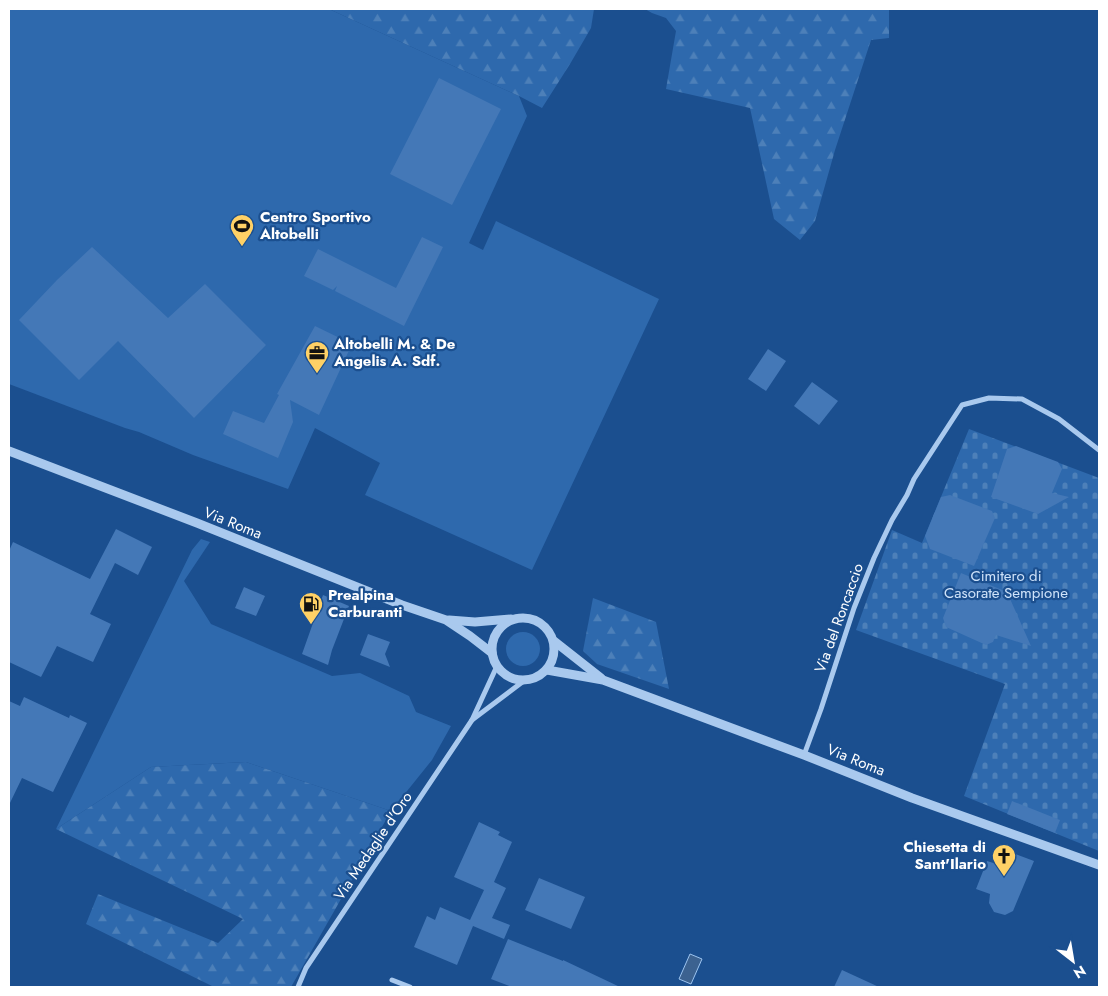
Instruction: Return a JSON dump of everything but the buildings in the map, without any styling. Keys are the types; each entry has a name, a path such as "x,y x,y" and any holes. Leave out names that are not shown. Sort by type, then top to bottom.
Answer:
{"street":[{"name":"Via del Roncaccio","path":"804,755 857,599 874,558 914,479 962,405 988,398 1022,399 1059,419 1099,450"},
{"name":"Via Roma","path":"9,451 197,523 402,605 446,620 492,653"},
{"name":"Via Roma","path":"446,620 475,622 522,617 533,618 550,631 554,641 603,680"},
{"path":"512,619 496,633 492,643 492,653 497,666 504,674 514,679 525,680 537,677 547,670 552,661 555,651 554,641"},
{"name":"Via Medaglie d'Oro","path":"298,987 306,968 472,720 497,666"},
{"name":"Via Roma","path":"547,670 603,680 804,755 912,798 1099,865"},
{"name":"Via Medaglie d'Oro","path":"472,720 525,680"},
{"path":"392,980 410,987"}],"green space":[{"name":"Centro Sportivo Altobelli","path":"9,9 329,9 519,96 527,116 469,243 483,250 496,221 659,299 532,570 365,495 380,463 315,428 288,489 193,455 139,432 9,384"},
{"path":"329,9 594,9 591,28 542,108"},
{"path":"645,9 889,9 889,38 871,40 835,150 815,221 800,240 774,219 750,108 666,89 676,31 666,18"},
{"name":"Cimitero di Casorate Sempione","path":"969,429 1099,478 1099,851 964,796 1005,684 856,630 892,530 922,543"},
{"path":"201,539 210,542 184,581 211,624 332,676 360,673 409,696 416,712 451,726 432,760 391,811 246,762 151,767 56,829 192,550"},
{"path":"593,598 656,622 669,689 597,664 583,651"},
{"path":"523,632 535,637 540,649 535,661 523,666 511,661 506,649 511,637"},
{"path":"246,762 391,811 291,987 214,987 86,924 98,894 218,943 243,919 56,829 151,767"}],"shaded area":[{"path":"690,954 702,959 691,984 679,979"}],"place":[{"name":"Centro Sportivo Altobelli","path":"242,247"},
{"name":"Altobelli M. & De Angelis A. Sdf.","path":"317,374"},
{"name":"Prealpina Carburanti","path":"311,625"},
{"name":"Chiesetta di Sant'Ilario","path":"1004,877"}]}
